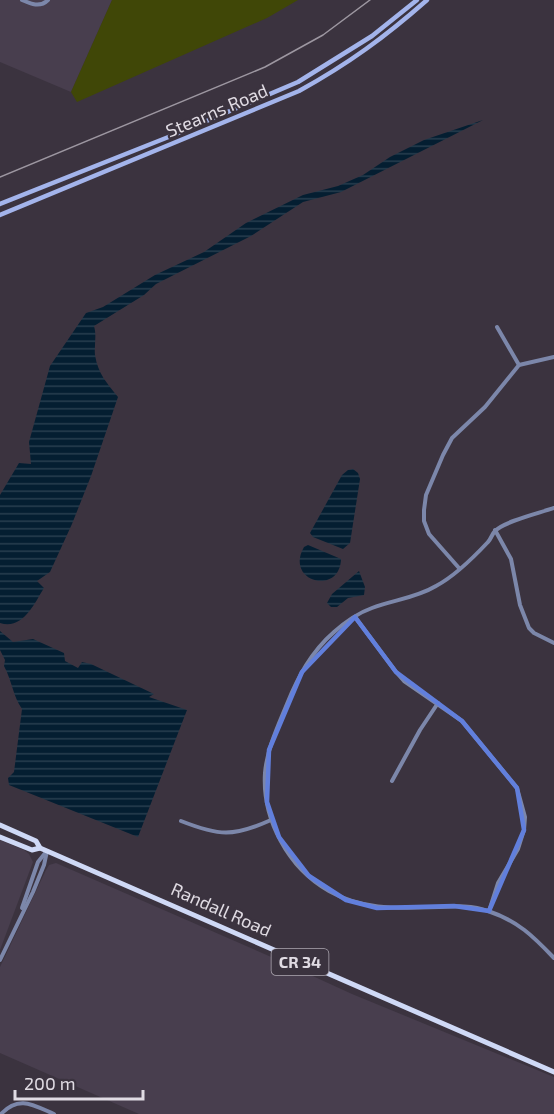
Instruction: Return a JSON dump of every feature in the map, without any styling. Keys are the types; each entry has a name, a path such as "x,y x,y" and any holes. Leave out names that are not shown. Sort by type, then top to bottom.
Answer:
{"main road":[{"name":"Stearns Road","path":"0,204 185,131 298,82 372,36 417,0"},
{"name":"Stearns Road","path":"0,215 299,91 336,70 388,34 427,0"},
{"name":"Randall Road","path":"0,825 36,841 43,849 554,1072"},
{"name":"Randall Road","path":"0,837 32,850 43,849"}],"street":[{"path":"22,0 34,5 44,4 48,0"},
{"path":"497,327 519,365"},
{"path":"459,568 429,534 423,510 426,495 452,438 485,407 519,365 554,357"},
{"path":"554,507 495,530 489,540 448,579 434,588 370,608 332,633 309,660 296,683 269,750 265,774 271,820 294,861 320,886 346,900 377,908 460,906 489,911 527,930 554,958"},
{"path":"495,530 511,558 520,605 529,628 554,643"},
{"path":"355,617 404,681 462,721 517,788 525,817 522,839 498,883 489,911"},
{"path":"392,781 438,703"},
{"path":"181,821 208,831 225,833 244,831 271,820"},
{"path":"0,960 44,865 43,849"},
{"path":"1,1114 11,1104 17,1103 29,1103 54,1114"}],"highlighted area":[{"path":"355,617 396,672 462,721 517,788 524,830 489,911 454,906 377,908 346,900 309,876 279,837 267,802 269,750 302,672"}],"shaded area":[{"path":"0,0 112,0 71,92 0,62"},
{"path":"0,840 24,850 33,862 0,950"},
{"path":"56,863 352,994 554,1077 554,1114 139,1114 0,1053 0,967 46,870 49,865"}],"green space":[{"path":"112,0 298,0 267,18 77,102 71,92"}],"water":[{"path":"483,120 341,192 303,202 251,236 156,284 144,295 94,326 98,368 118,397 72,524 50,572 37,581 44,588 32,608 21,619 15,623 0,623 0,495 19,463 31,464 29,442 50,366 86,313 103,307 155,275 204,252 246,223 303,195 338,186 363,175 390,157 424,140"},
{"path":"353,469 358,473 360,479 350,543 343,549 313,537 310,533 342,475"},
{"path":"308,545 341,559 338,571 332,578 324,581 315,580 301,569 300,559 304,547"},
{"path":"359,571 365,587 364,595 348,598 337,607 331,607 327,603 332,594"},
{"path":"0,631 13,642 33,639 64,653 65,661 78,668 82,662 91,664 154,694 149,697 187,710 138,837 9,785 8,778 14,772 22,709 4,666 5,660 0,650"}],"railway":[{"path":"0,177 265,67 323,35 370,0"}]}
